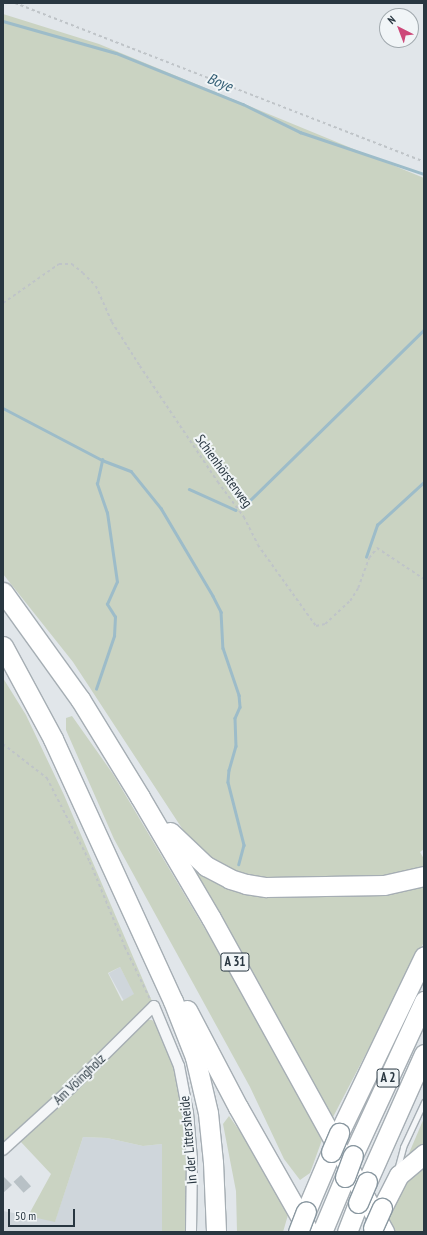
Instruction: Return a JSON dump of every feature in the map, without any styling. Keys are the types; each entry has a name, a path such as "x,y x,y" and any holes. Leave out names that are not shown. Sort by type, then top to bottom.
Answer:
{"highway":[{"name":"A 31","path":"3,592 80,699 140,797 333,1131"},
{"path":"3,646 53,739 173,1001 195,1057 209,1120 214,1162 216,1232"},
{"path":"140,797 192,855 206,866 241,882 266,887 384,885 424,876"},
{"path":"138,924 309,1232"},
{"path":"298,1232 331,1152 333,1131 424,956"},
{"name":"A 2","path":"322,1232 353,1155 424,1001"},
{"name":"A 2","path":"347,1232 367,1182 424,1054"},
{"path":"333,1131 376,1231"},
{"path":"376,1231 382,1208 392,1184 406,1168 424,1154"}],"street":[{"name":"Am Vöingholz","path":"3,1150 70,1089 154,1006"},
{"name":"In der Littersheide","path":"154,1006 179,1066 188,1113 192,1160 191,1232"}],"lane":[{"path":"392,1184 403,1147 424,1102"}],"path":[{"path":"15,3 424,162"},
{"name":"Schienhörsterweg","path":"3,303 59,264 72,264 96,286 112,322 140,366 214,476 244,517 258,545 310,620 316,626 325,624 350,601 358,588 369,558 377,548 424,579"},
{"path":"3,744 47,778 90,862 124,947 154,1006"}],"shaded area":[{"path":"120,967 135,994 124,1000 109,973"},
{"path":"83,1137 107,1138 143,1146 162,1144 162,1232 3,1232 3,1211 55,1221"}],"green space":[{"path":"3,14 99,44 424,178 424,849 420,852 424,859 424,868 375,879 270,882 214,867 187,836 73,662 3,574"},
{"path":"3,678 26,715 64,795 154,1006 3,1150","holes":["120,967 134,994 122,1001 108,973"]},
{"path":"72,716 113,774 215,946 322,1140 310,1173 300,1180 284,1159 250,1087 114,839 66,730 66,718"},
{"path":"183,855 213,879 424,882 424,942 332,1119"},
{"path":"146,1020 152,1020 157,1025 173,1059 188,1136 188,1232 162,1232 162,1144 143,1146 107,1138 83,1137 55,1222 28,1216 51,1174 20,1141"},
{"path":"229,1116 249,1144 288,1215 283,1232 237,1232 236,1191 223,1124"},
{"path":"424,1118 424,1232 383,1232 404,1165"}],"building":[{"path":"21,1175 31,1186 24,1193 14,1182"},
{"path":"3,1176 12,1185 3,1193"}],"waterway":[{"name":"Boye","path":"3,21 116,53 243,104 300,132 424,174"},
{"path":"245,505 424,330"},
{"path":"3,408 102,460 131,471 161,508 213,596 221,612 223,648 239,695 240,707 235,718 236,746 229,770 228,782 244,845 239,864"},
{"path":"96,689 114,636 115,617 107,604 117,582 107,513 97,484 102,460"},
{"path":"366,557 377,525 424,482"},
{"path":"189,489 236,510"}]}
